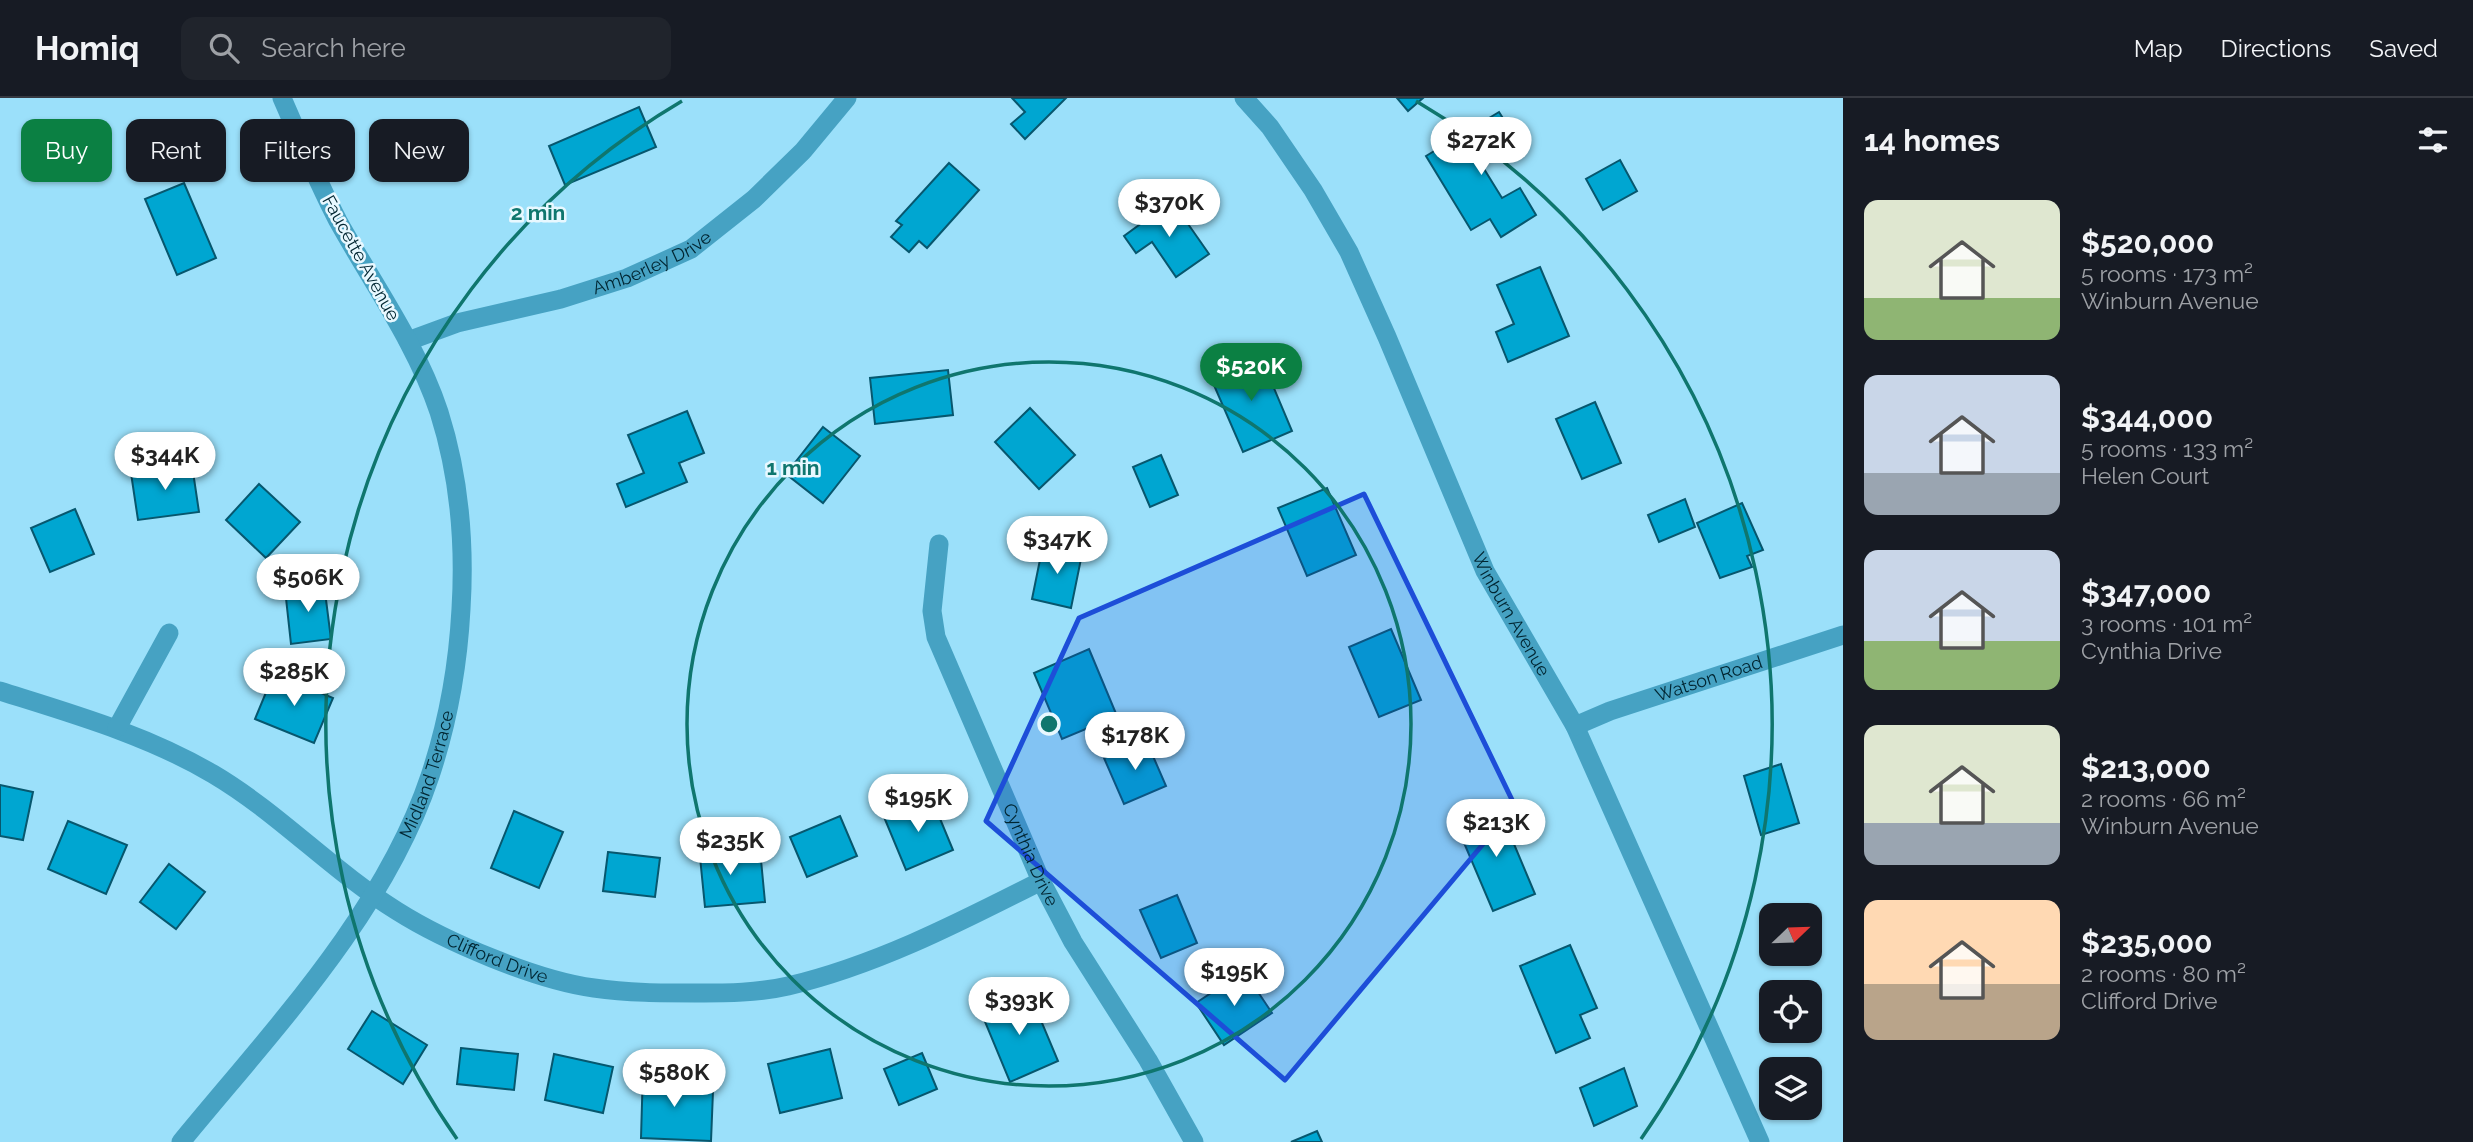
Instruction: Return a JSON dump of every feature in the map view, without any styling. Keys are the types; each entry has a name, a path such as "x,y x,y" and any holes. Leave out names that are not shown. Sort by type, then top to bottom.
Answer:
{"street":[{"name":"Faucette Avenue","path":"282,98 333,211 408,341"},
{"name":"Amberley Drive","path":"408,341 457,323 561,299 627,278 691,248 754,199 803,151 847,98"},
{"name":"Winburn Avenue","path":"1244,98 1270,127 1349,252 1485,571 1575,726 1760,1142"},
{"name":"Midland Terrace","path":"181,1142 346,936 392,862 430,778 443,733 460,630 463,569 453,469 439,413 408,341"},
{"name":"Cynthia Drive","path":"939,544 932,611 936,637 1041,881 1073,942 1148,1060 1195,1142"},
{"path":"117,728 169,633"},
{"name":"Watson Road","path":"1575,726 1609,710 1843,635"},
{"name":"Clifford Drive","path":"0,691 117,728 175,753 215,775 255,802 397,912 489,956 546,977 590,988 634,993 723,993 788,986 854,966 921,939 1041,881"}],"highlighted area":[{"path":"1364,494 1515,806 1285,1080 986,821 1079,618"}],"building":[{"path":"1012,98 1066,98 1025,139 1011,124 1025,112"},
{"path":"1397,98 1423,98 1408,111"},
{"path":"639,107 656,147 565,185 549,146"},
{"path":"1499,112 1518,142 1481,164 1502,198 1520,188 1536,215 1501,237 1490,219 1471,230 1426,156"},
{"path":"1620,160 1637,191 1603,210 1586,179"},
{"path":"949,163 979,190 927,248 919,241 909,252 891,237 902,225 896,221"},
{"path":"184,183 216,258 177,275 145,199"},
{"path":"1172,201 1209,254 1176,277 1152,242 1136,253 1124,236"},
{"path":"1540,267 1569,336 1508,362 1496,332 1514,324 1497,285"},
{"path":"1260,355 1292,431 1243,452 1210,376"},
{"path":"948,370 953,415 875,424 870,378"},
{"path":"1595,402 1621,463 1582,479 1556,419"},
{"path":"1030,408 1075,455 1039,489 995,442"},
{"path":"687,411 704,453 679,463 687,482 626,507 617,484 644,473 628,435"},
{"path":"823,427 860,456 823,503 786,474"},
{"path":"1161,455 1178,495 1150,507 1133,467"},
{"path":"192,465 199,512 138,520 131,473"},
{"path":"259,484 300,522 266,558 226,520"},
{"path":"1327,488 1356,555 1307,576 1278,508"},
{"path":"1685,499 1695,527 1659,542 1648,515"},
{"path":"1742,503 1763,550 1747,556 1752,567 1720,578 1697,523"},
{"path":"75,509 94,554 50,572 31,528"},
{"path":"1043,545 1082,554 1071,608 1032,599"},
{"path":"324,584 331,639 291,644 285,589"},
{"path":"1391,629 1421,700 1379,717 1349,647"},
{"path":"1089,649 1117,716 1062,739 1034,673"},
{"path":"274,673 333,698 314,743 255,719"},
{"path":"1146,740 1166,786 1124,804 1104,758"},
{"path":"1781,764 1799,823 1761,835 1744,776"},
{"path":"0,785 33,792 23,840 0,836"},
{"path":"931,797 953,850 906,870 884,817"},
{"path":"1498,806 1535,894 1493,911 1456,824"},
{"path":"514,811 563,832 539,888 491,868"},
{"path":"840,816 857,856 807,877 790,837"},
{"path":"68,821 127,845 106,894 48,869"},
{"path":"738,843 740,862 761,860 765,902 705,907 699,847"},
{"path":"608,852 660,858 655,897 603,891"},
{"path":"169,864 205,892 176,929 140,902"},
{"path":"1177,895 1197,943 1161,958 1140,910"},
{"path":"1570,945 1597,1008 1580,1015 1590,1038 1556,1053 1520,966"},
{"path":"1244,971 1272,1013 1224,1045 1196,1003"},
{"path":"1029,992 1058,1061 1010,1082 981,1012"},
{"path":"372,1011 427,1045 403,1084 348,1049"},
{"path":"461,1048 518,1054 514,1090 457,1084"},
{"path":"830,1049 842,1098 780,1113 768,1064"},
{"path":"922,1053 937,1089 899,1105 884,1069"},
{"path":"554,1054 613,1067 603,1113 545,1100"},
{"path":"1624,1068 1637,1106 1594,1126 1580,1088"},
{"path":"643,1069 677,1070 677,1089 713,1091 711,1141 641,1138"},
{"path":"1317,1131 1322,1142 1291,1142"}]}
